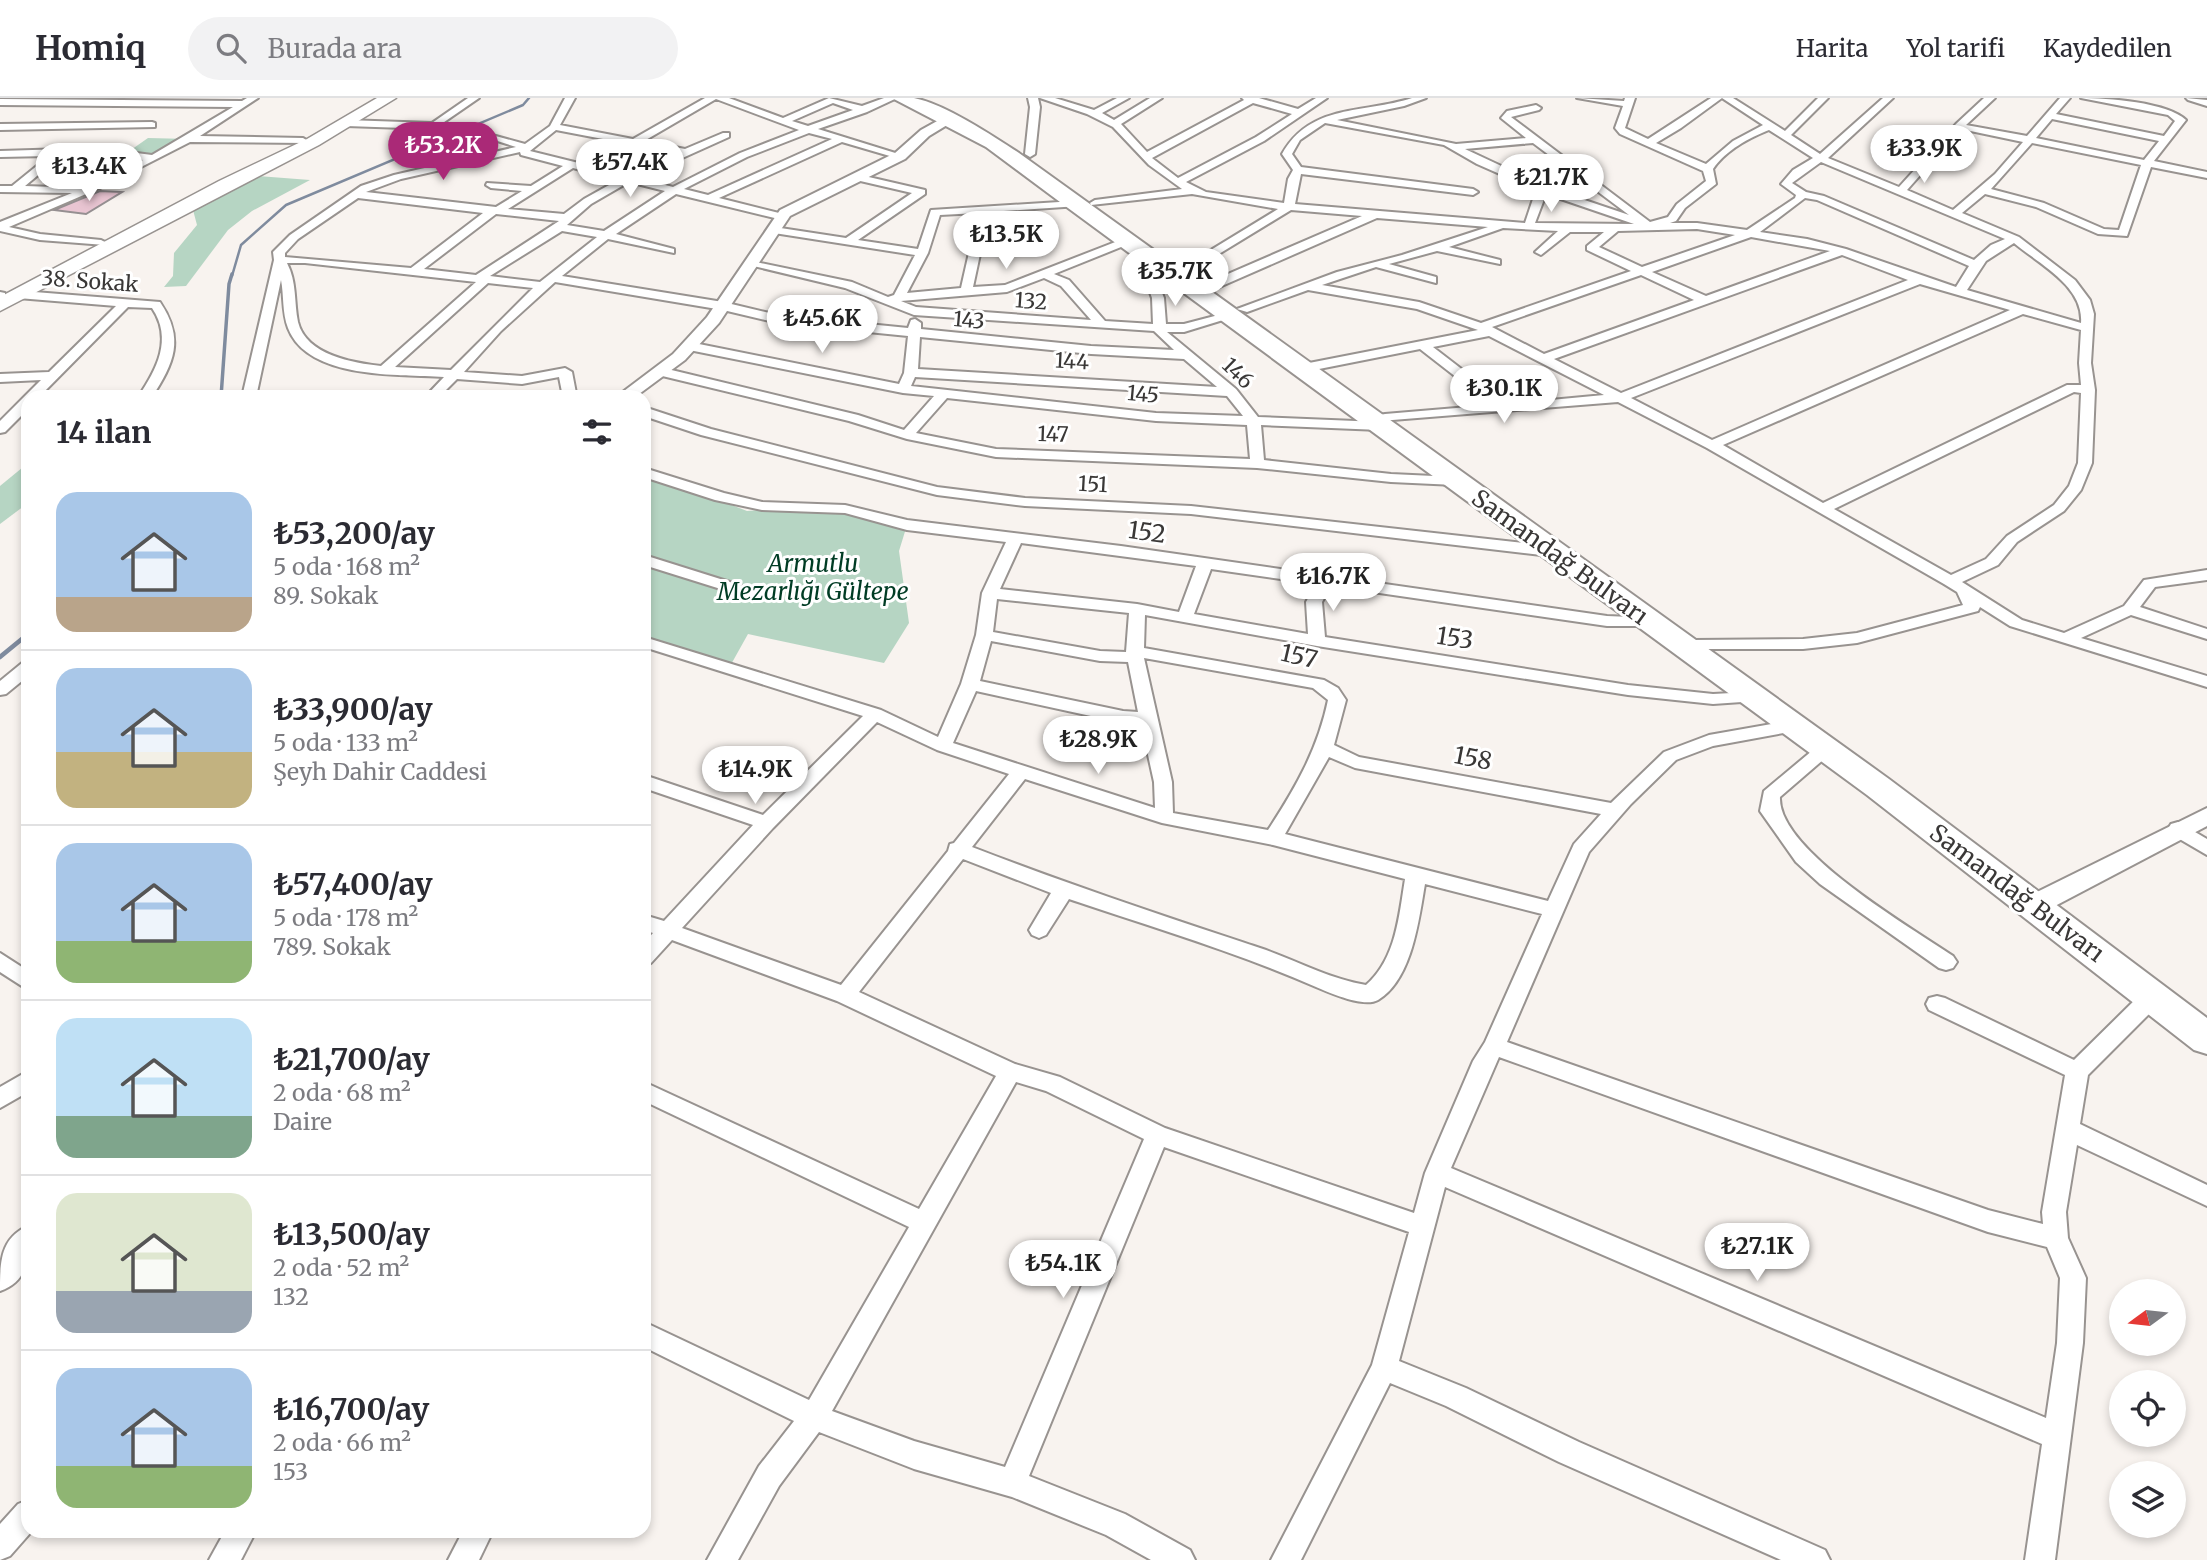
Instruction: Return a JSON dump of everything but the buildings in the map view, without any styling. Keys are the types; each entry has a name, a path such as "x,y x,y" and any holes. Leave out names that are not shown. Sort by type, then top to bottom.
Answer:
{"highway":[{"name":"Samandağ Bulvarı","path":"900,98 983,135 1085,204 2207,1021"},
{"name":"Samandağ Bulvarı","path":"918,98 995,133 1030,154 1127,241 1211,286 1237,313 1314,366 1455,481 1794,726 2207,1038"}],"main road":[{"path":"0,296 205,188 303,141 376,98"},
{"path":"0,305 346,123 388,98"}],"street":[{"path":"86,103 99,98"},
{"path":"148,138 159,103 171,98"},
{"path":"346,123 434,126 474,98"},
{"path":"568,390 565,372 525,380 356,367 329,359 299,337 292,327 290,284 279,252 294,237 356,194 398,177 525,148 554,127 570,98"},
{"path":"635,142 712,98"},
{"path":"720,98 811,130 900,156"},
{"path":"439,390 498,327 604,236 676,189 757,151 892,98"},
{"path":"1030,154 1035,107 1033,98"},
{"path":"1094,114 1124,98"},
{"path":"1114,124 1157,98"},
{"path":"1146,157 1251,98 1297,113"},
{"path":"1178,182 1260,139 1322,98"},
{"path":"1421,98 1392,107 1322,120 1296,135 1287,154 1298,170 1473,192 1542,189 1650,226 1672,219 1681,206 1712,182 1708,169 1646,144 1621,130 1629,101 1582,98"},
{"path":"1646,144 1678,126 1717,98"},
{"path":"1727,98 1820,158 2015,239 2078,290 2087,308 2085,463 2076,487 2059,508 2012,539 1992,562 1957,586"},
{"path":"1786,135 1823,98"},
{"path":"1888,98 1820,158 1786,182 1802,194 1820,198 1974,264"},
{"path":"1899,193 1959,126 1990,98"},
{"path":"1956,214 1984,190 2031,141 2065,98"},
{"path":"1984,190 2029,201 2102,232 2123,234 2147,163 2181,122 2178,116 2086,98"},
{"path":"2151,98 2167,101"},
{"path":"2191,98 2207,103"},
{"path":"1054,99 1114,124 1146,157 1192,191"},
{"path":"785,121 831,100 864,110"},
{"path":"0,102 248,101"},
{"path":"1,229 189,139 248,101"},
{"path":"1536,108 1506,117 1650,226"},
{"path":"2051,116 2166,139"},
{"path":"634,390 689,346 723,306 779,223 818,196 860,178 900,156 925,133 948,119"},
{"path":"1322,120 1437,140 1454,147 1535,140"},
{"path":"0,127 152,125"},
{"path":"1708,169 1719,154 1750,135 1772,126"},
{"path":"1959,126 2207,175"},
{"path":"554,127 688,152"},
{"path":"488,135 525,148"},
{"path":"384,370 482,279 564,223 592,199 726,135"},
{"path":"189,139 303,141"},
{"path":"711,198 841,139"},
{"path":"128,152 138,145"},
{"path":"1454,147 1473,192 1506,225 1614,229 1697,226 1807,242 1842,251 1919,280 2086,328"},
{"path":"525,148 525,153 711,198 779,223 922,253"},
{"path":"15,188 60,152"},
{"path":"0,154 128,152 152,158"},
{"path":"412,273 497,210 571,165"},
{"path":"1289,207 1293,179 1298,170"},
{"path":"860,178 921,192 935,203 984,211 1085,204 1192,191 1237,201 1378,213"},
{"path":"491,185 532,189"},
{"path":"0,189 85,190"},
{"path":"1529,226 1542,189"},
{"path":"850,240 921,192"},
{"path":"1211,286 1378,213 1473,192"},
{"path":"356,194 497,210 564,223 604,236 639,241 670,251"},
{"path":"1314,366 1423,345 1486,329 1639,271 1749,234 1799,200 1802,194"},
{"path":"894,299 922,253 935,203"},
{"path":"1159,328 1158,298 1153,285 1159,279 1181,272 1289,207"},
{"path":"967,292 984,211"},
{"name":"132","path":"751,264 848,285 894,299 914,311 1102,325 1184,328 1237,313 1376,263 1404,258 1506,225"},
{"path":"1541,252 1567,228"},
{"path":"1,229 102,243"},
{"path":"1614,229 1591,248 1704,300"},
{"path":"1960,291 1974,264 1990,250 2015,239"},
{"path":"894,299 1007,288 1047,275 1127,241"},
{"path":"1438,247 1496,262"},
{"path":"1543,359 1842,251"},
{"path":"251,390 280,260"},
{"name":"143","path":"280,260 305,260 482,279 550,282 723,306 778,318 915,334 1091,350 1187,355"},
{"path":"1376,263 1432,280"},
{"path":"1047,275 1065,283 1102,325"},
{"name":"145","path":"689,346 903,390 1108,412 1254,421 1383,422 1620,398 1919,280"},
{"path":"1308,286 1419,306 1486,329 1712,445 1824,508 2016,623 2207,682"},
{"name":"38. Sokak","path":"22,295 156,305 168,325 170,346 162,370 149,390"},
{"path":"39,390 124,304"},
{"path":"1712,445 2021,310"},
{"path":"903,390 911,373 915,334 914,311"},
{"name":"146","path":"1159,328 1163,337 1231,392 1254,421 1257,464"},
{"path":"1423,345 1504,408"},
{"name":"147","path":"659,372 853,418 907,435 996,453 1257,464 1391,478 1455,481"},
{"name":"144","path":"911,373 1231,392"},
{"path":"0,378 53,376"},
{"path":"1108,412 1114,384"},
{"path":"1824,508 2072,388 2088,390"},
{"path":"907,435 943,394"},
{"path":"0,429 21,408"},
{"name":"151","path":"651,413 706,432 937,491 1026,502 1191,510 1550,551"},
{"name":"152","path":"651,474 762,506 845,509 907,525 1205,563 1607,621 1649,621"},
{"path":"943,746 970,684 984,635 989,593 1015,539"},
{"path":"651,563 759,596"},
{"path":"1185,617 1205,563"},
{"path":"2068,637 2130,609 2150,583 2207,575"},
{"path":"1317,641 1314,602 1326,581"},
{"path":"1694,645 1803,643 1857,638 1972,608 1957,586"},
{"name":"153","path":"989,593 1051,597 1137,609 1317,641 1628,690 1713,699 1736,698 1746,691"},
{"path":"1137,609 1135,654 1163,782 1165,804 1162,817"},
{"path":"2130,609 2207,634"},
{"path":"984,635 1081,653 1135,654"},
{"path":"651,644 875,714 943,746 1162,817 1273,838 1553,910"},
{"name":"157","path":"1135,654 1318,684 1332,692 1337,700 1324,748 1304,789 1273,838"},
{"path":"0,690 21,673"},
{"path":"970,684 1123,717 1148,718"},
{"path":"651,949 766,823 875,714"},
{"path":"1286,1560 1384,1368 1437,1173 1484,1061 1494,1046 1581,849 1671,756 1709,741 1794,726"},
{"name":"158","path":"1324,748 1355,762 1616,810"},
{"path":"1825,749 1771,795 1770,811 1796,848 1827,878 1946,962"},
{"path":"845,995 1020,772"},
{"path":"651,783 766,823"},
{"path":"2044,900 2207,816"},
{"path":"2178,829 2207,848"},
{"path":"957,849 1061,889 1279,962 1342,989 1370,994 1388,978 1407,932 1416,875"},
{"path":"1040,930 1061,889"},
{"path":"651,924 845,995 1010,1072 1052,1083 1157,1135 1422,1226"},
{"path":"0,961 21,977"},
{"path":"2040,1560 2070,1343 2073,1279 2056,1238 2054,1212 2077,1071 2152,997"},
{"path":"1937,1004 2077,1071"},
{"path":"1494,1046 1988,1221 2056,1238"},
{"path":"722,1560 769,1476 814,1417 1010,1072"},
{"path":"0,1099 21,1085"},
{"path":"651,1094 923,1222"},
{"path":"2067,1129 2207,1196"},
{"path":"1012,1483 1157,1135"},
{"path":"1437,1173 2059,1437"},
{"path":"0,1277 21,1249"},
{"path":"651,1337 814,1417 914,1455 1012,1483 1115,1524 1180,1560"},
{"path":"1384,1368 1456,1397 1569,1452 1815,1560"},
{"path":"0,1546 21,1522"},
{"path":"224,1560 238,1538"},
{"path":"463,1560 475,1538"}],"green space":[{"path":"148,138 189,139 152,158 128,152"},
{"path":"258,176 310,180 252,211 228,230 186,286 164,287 173,276 174,253 197,225 193,210"},
{"path":"21,469 21,508 0,524 0,486"},
{"name":"Armutlu Mezarlığı Gültepe","path":"651,475 747,511 817,506 907,525 899,551 909,623 884,663 748,634 729,668 651,644"}],"waterway":[{"path":"232,276 241,245 286,205 523,105 529,98"},
{"path":"221,390 232,274"},
{"path":"0,657 21,640"}]}
